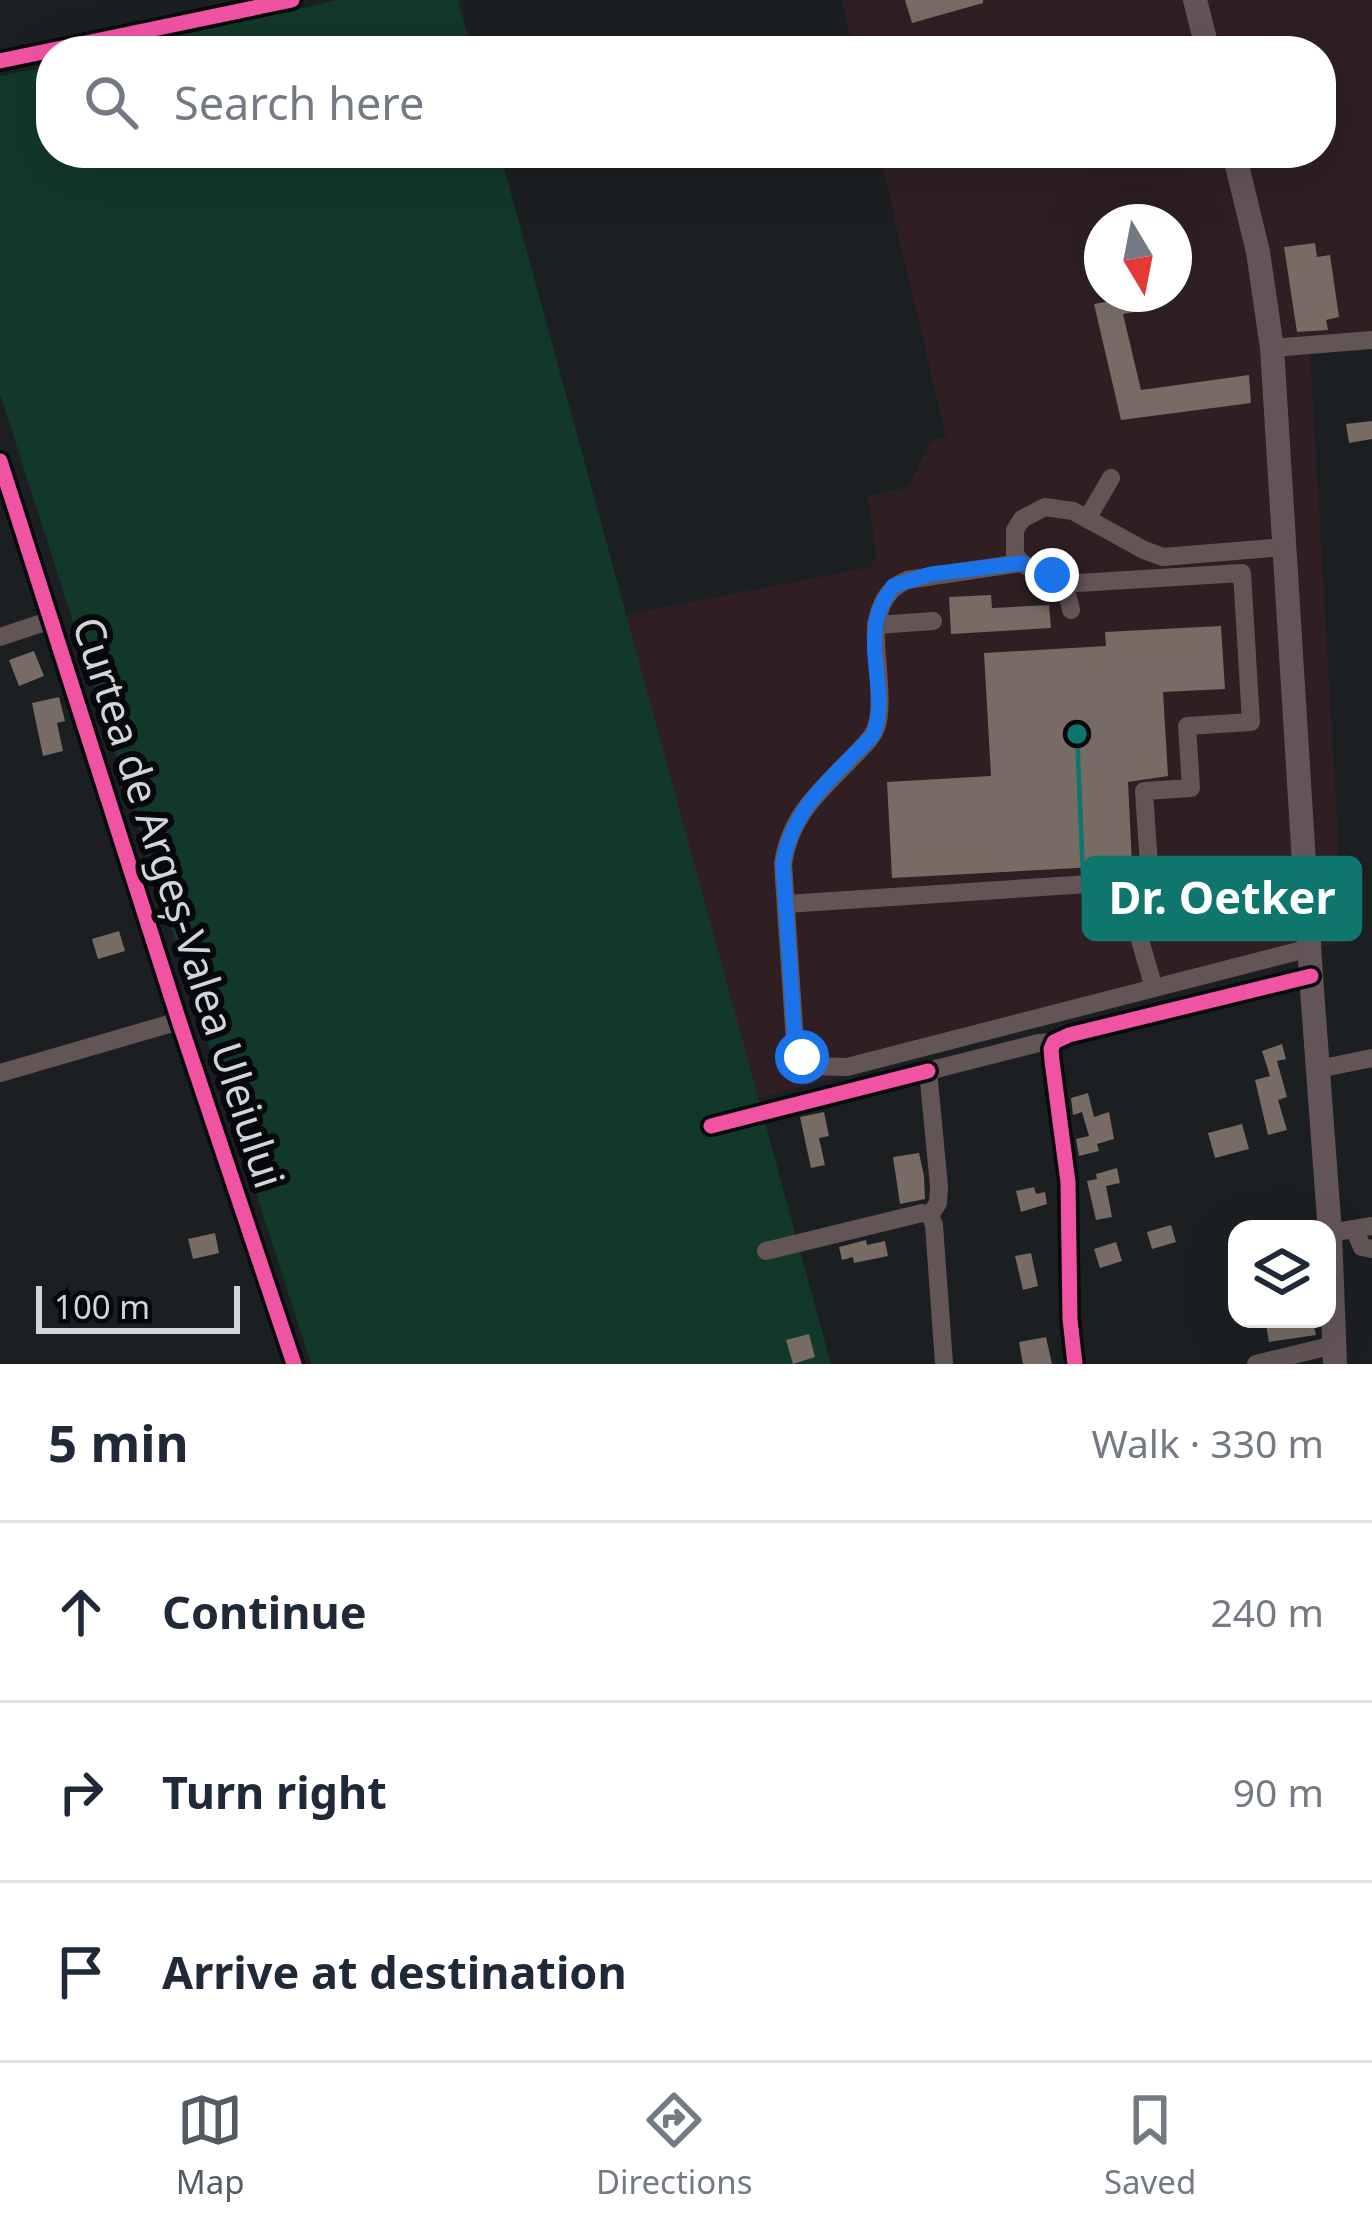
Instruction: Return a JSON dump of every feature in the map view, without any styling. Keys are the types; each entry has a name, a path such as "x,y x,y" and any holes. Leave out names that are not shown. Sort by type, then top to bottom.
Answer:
{"main road":[{"path":"1195,0 1204,36"},
{"path":"1238,168 1258,252 1272,348 1318,1069 1352,1229 1335,1355"}],"street":[{"path":"113,36 292,0"},
{"path":"0,61 36,53"},
{"path":"1272,348 1372,340"},
{"name":"Curtea de Argeș-Valea Uleiului","path":"0,461 178,1021 294,1364"},
{"path":"1087,519 1111,478"},
{"path":"1021,563 1015,530 1022,519 1045,507 1062,508 1163,557 1284,547"},
{"path":"1071,610 1069,596 1052,575 1021,563 907,580 893,586 879,608 874,648 877,725 797,819 783,864 795,1042 809,1066 847,1067 1310,948"},
{"path":"786,904 1150,880 1144,791 1191,788 1187,727 1251,722 1242,573 1061,584"},
{"path":"0,637 51,620"},
{"path":"876,625 933,621"},
{"path":"1123,882 1154,988"},
{"path":"711,1126 1311,976"},
{"path":"0,1073 178,1021"},
{"path":"1054,1042 1052,1061 1068,1182 1075,1364"},
{"path":"1318,1069 1372,1058"},
{"path":"928,1071 939,1186 938,1203 930,1215"},
{"path":"766,1251 922,1213 930,1215"},
{"path":"930,1215 944,1364"},
{"path":"1352,1229 1362,1247 1372,1249"},
{"path":"1256,1364 1335,1355"}],"shaded area":[{"path":"842,0 1372,0 1372,341 1310,353 1344,942 1300,951 1300,961 704,1111 549,630 870,567 876,555 868,496 908,487 930,442 946,436 883,168 1336,168 1336,36 850,36"}],"green space":[{"path":"338,0 458,0 468,36 178,36"},
{"path":"36,69 36,168 504,168 831,1364 311,1364 0,394 0,76"}],"building":[{"path":"905,0 983,0 983,3 912,23"},
{"path":"1315,243 1317,257 1330,255 1339,317 1326,320 1328,330 1297,332 1284,247"},
{"path":"1096,312 1134,312 1123,314 1141,390 1249,375 1251,403 1121,420"},
{"path":"1372,421 1372,439 1349,443 1346,424"},
{"path":"991,595 992,608 1049,605 1051,628 951,634 949,597"},
{"path":"1221,626 1225,689 1163,692 1168,776 1128,782 1132,865 892,878 887,782 991,776 984,653 1106,646 1105,632"},
{"path":"34,651 44,676 19,686 9,660"},
{"path":"59,697 65,721 57,723 63,751 43,756 32,703"},
{"path":"119,931 125,951 98,959 92,939"},
{"path":"1282,1044 1286,1059 1277,1061 1287,1097 1278,1100 1287,1130 1268,1135 1255,1080 1270,1076 1262,1051"},
{"path":"1088,1093 1094,1117 1109,1112 1114,1139 1097,1144 1099,1151 1079,1156 1076,1139 1089,1136 1082,1112 1073,1115 1071,1098"},
{"path":"824,1112 829,1136 819,1138 825,1165 811,1168 800,1117"},
{"path":"1242,1124 1249,1149 1215,1158 1208,1133"},
{"path":"919,1153 925,1199 900,1204 893,1157"},
{"path":"1117,1168 1120,1183 1106,1186 1112,1217 1096,1220 1087,1181"},
{"path":"1034,1187 1036,1194 1045,1192 1047,1204 1021,1212 1016,1191"},
{"path":"1171,1225 1176,1242 1152,1249 1147,1232"},
{"path":"215,1233 219,1253 193,1259 188,1239"},
{"path":"866,1240 867,1245 885,1241 888,1256 854,1263 853,1257 842,1260 839,1247"},
{"path":"1116,1242 1122,1261 1100,1268 1094,1249"},
{"path":"1031,1253 1038,1286 1023,1290 1015,1256"},
{"path":"1267,1328 1314,1328 1316,1335 1269,1342"},
{"path":"809,1334 815,1357 793,1364 786,1340"},
{"path":"1046,1337 1052,1364 1023,1364 1019,1342"}],"cycle path":[{"path":"120,36 292,0"},
{"path":"0,61 36,53"},
{"path":"0,461 294,1364"},
{"path":"1075,1364 1068,1182 1052,1061 1054,1042 1311,976"},
{"path":"711,1126 928,1071"}],"place":[{"name":"Dr. Oetker","path":"1077,734"}],"route":[{"path":"802,1057 795,1042 783,864 787,840 810,801 873,735 877,725 874,648 879,608 893,586 931,574 1021,563 1052,575"}]}
